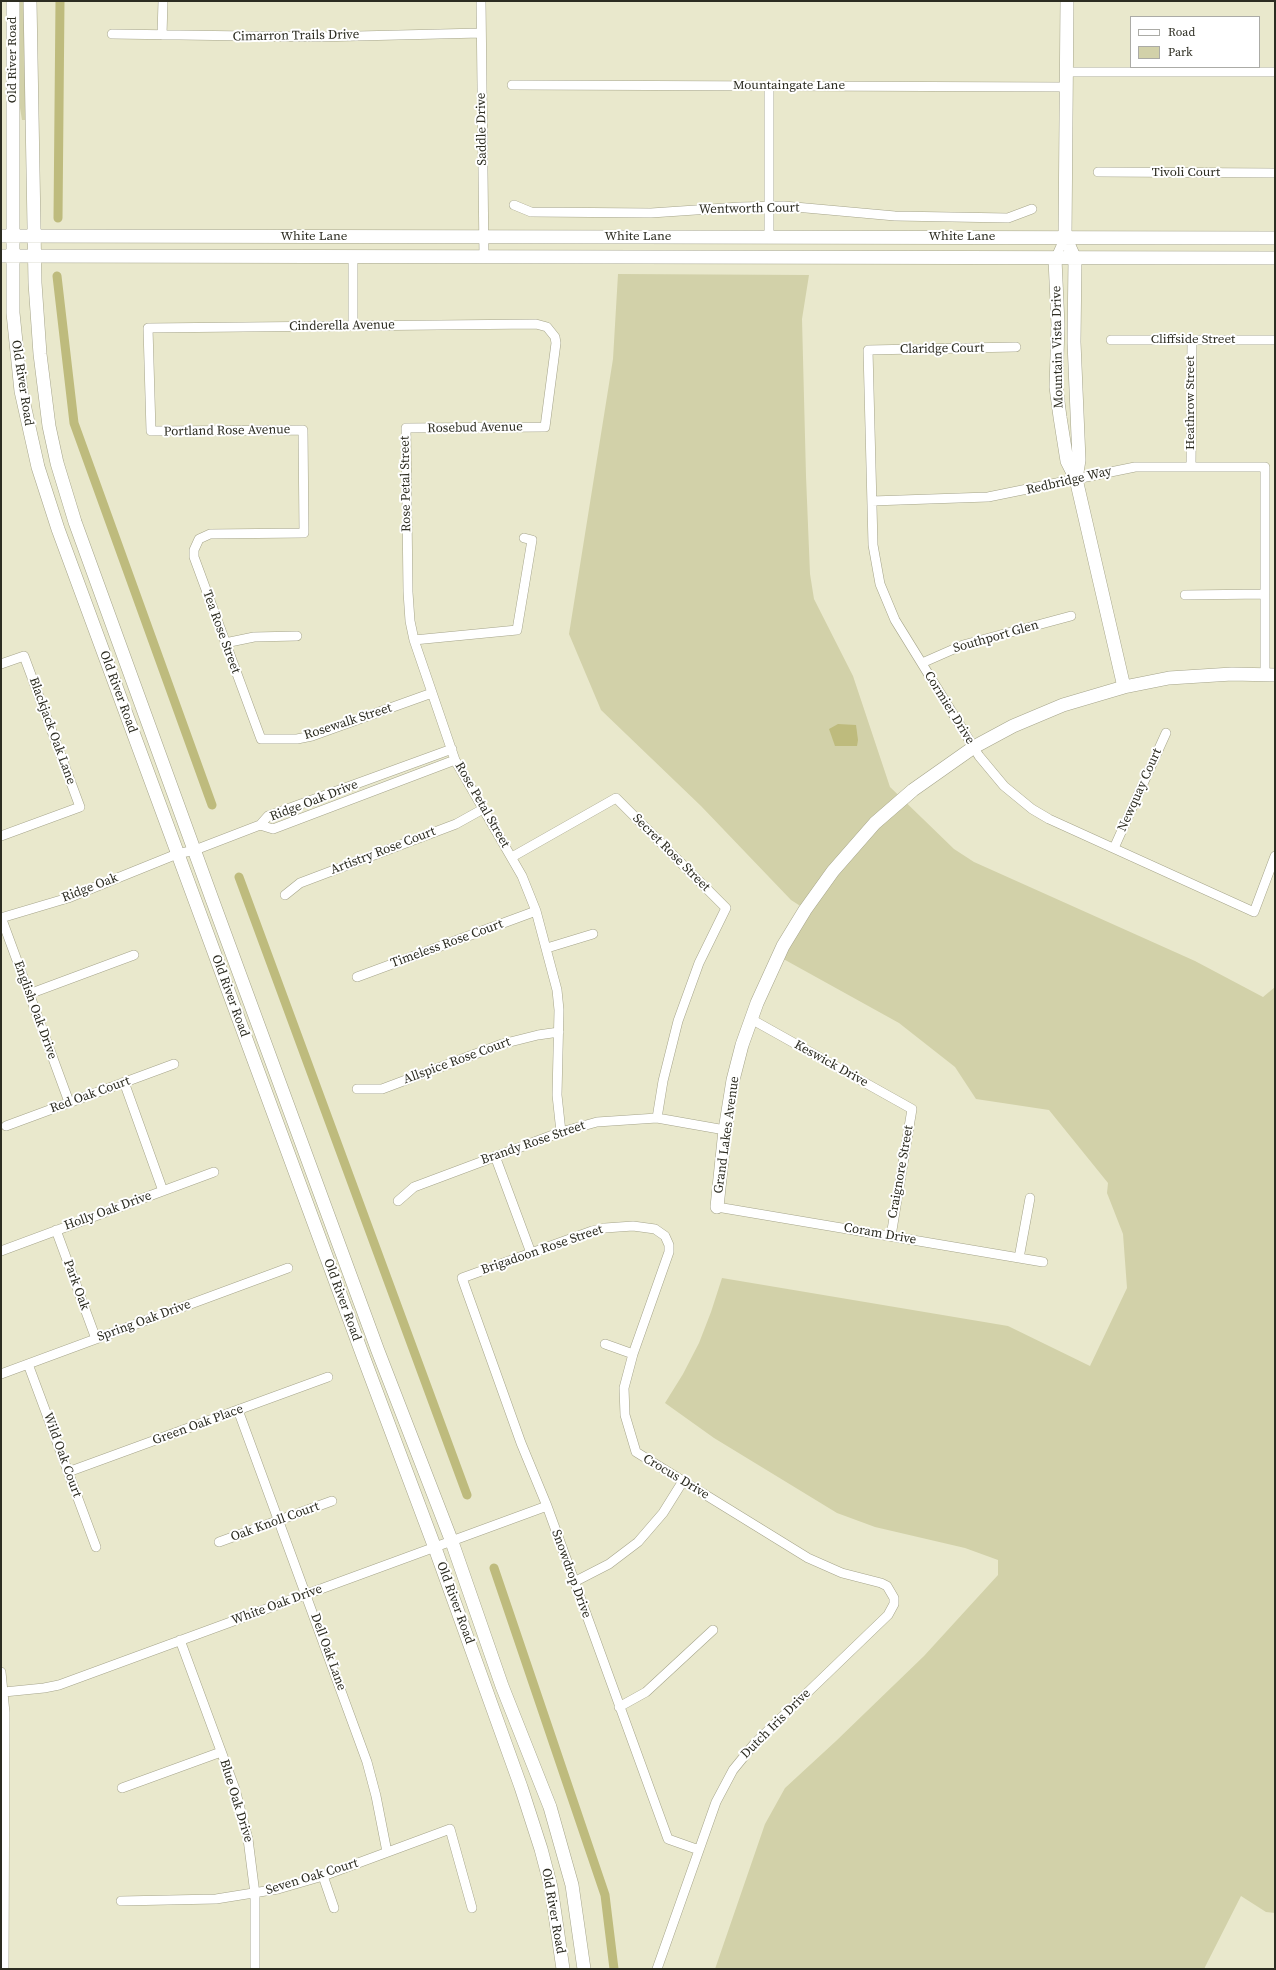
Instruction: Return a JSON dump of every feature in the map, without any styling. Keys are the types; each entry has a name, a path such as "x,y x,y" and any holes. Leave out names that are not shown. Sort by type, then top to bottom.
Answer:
{"main road":[{"name":"Old River Road","path":"13,1 7,256 21,391 38,467 58,529 435,1548 532,1819 550,1887 564,1969"},
{"name":"Old River Road","path":"30,1 36,236 35,256 40,354 50,426 57,463 75,522 378,1351 452,1542 502,1686 550,1807 572,1885 584,1969"},
{"name":"Mountain Vista Drive","path":"1066,1 1065,237 1075,259 1074,342 1079,460 1076,479"},
{"name":"White Lane","path":"7,236 1275,238"},
{"path":"219,256 230,251 267,249 271,247 276,237"},
{"path":"693,257 705,250 762,248 765,246 769,237"},
{"name":"White Lane","path":"7,256 1055,259 1275,258"},
{"name":"Mountain Vista Drive","path":"1055,259 1058,325 1056,387 1067,461 1076,479 1124,687"},
{"name":"Grand Lakes Avenue","path":"716,1207 725,1130 733,1080 751,1020 769,976 783,946 805,910 833,871 875,823 902,799 943,767 974,747 1038,715 1070,702 1124,687 1196,676 1270,675"}],"street":[{"path":"162,35 163,1"},
{"name":"Saddle Drive","path":"481,1 484,257"},
{"name":"Cimarron Trails Drive","path":"112,34 316,37 481,33"},
{"path":"1066,72 1275,72"},
{"name":"Mountaingate Lane","path":"512,85 1066,87"},
{"path":"769,86 769,237"},
{"name":"Tivoli Court","path":"1098,172 1275,173"},
{"name":"Wentworth Court","path":"514,205 531,212 665,212 769,206 811,208 895,216 1008,218 1032,209"},
{"name":"Mountain Vista Drive","path":"1055,259 1065,237"},
{"path":"353,256 353,326"},
{"name":"Cinderella Avenue","path":"151,431 148,328 536,324 547,327 552,331 556,343 545,427"},
{"name":"Cliffside Street","path":"1111,340 1275,340"},
{"name":"Heathrow Street","path":"1191,467 1192,340"},
{"name":"Claridge Court","path":"868,350 1016,347"},
{"name":"Cormier Drive","path":"868,350 873,545 880,584 895,620 991,772 1004,786 1032,809 1049,819 1254,912 1275,856"},
{"name":"Rosebud Avenue","path":"406,428 545,427"},
{"name":"Rose Petal Street","path":"406,428 408,592 410,621 414,640 455,760 512,857 522,876 536,911 557,990 559,1032 557,1095 561,1132"},
{"name":"Portland Rose Avenue","path":"151,431 303,430 304,533 213,534"},
{"name":"Redbridge Way","path":"872,501 988,497 1135,467 1265,467 1265,594"},
{"name":"Tea Rose Street","path":"213,534 199,539 194,550 194,557 261,739"},
{"path":"414,640 517,630 532,540 524,538"},
{"path":"1185,595 1265,594 1270,675"},
{"name":"Southport Glen","path":"922,663 964,645 1072,616"},
{"path":"225,643 254,637 297,636"},
{"name":"Blackjack Oak Lane","path":"1,664 24,656 80,807 1,836"},
{"name":"Rosewalk Street","path":"261,739 312,736 432,693"},
{"name":"Newquay Court","path":"1114,848 1166,732"},
{"name":"Ridge Oak Drive","path":"177,854 195,850 260,825 268,816 452,749"},
{"name":"Ridge Oak Drive","path":"260,825 273,829 455,760"},
{"name":"Secret Rose Street","path":"512,857 616,798 726,908 699,963 678,1021 663,1081 657,1118"},
{"name":"Artistry Rose Court","path":"285,895 300,883 456,824 483,809"},
{"name":"Ridge Oak","path":"1,918 68,898 177,854"},
{"name":"Timeless Rose Court","path":"357,977 536,911"},
{"name":"English Oak Drive","path":"1,918 69,1102"},
{"path":"547,948 593,934"},
{"path":"29,994 134,955"},
{"name":"Keswick Drive","path":"751,1020 912,1109"},
{"name":"Allspice Rose Court","path":"357,1089 382,1089 502,1044 532,1036 559,1032"},
{"name":"Red Oak Court","path":"6,1126 174,1064"},
{"path":"124,1082 164,1191"},
{"name":"Craignore Street","path":"891,1236 912,1109"},
{"name":"Brandy Rose Street","path":"398,1201 414,1187 561,1132 597,1122 657,1118 725,1130"},
{"path":"495,1156 531,1253"},
{"name":"Holly Oak Drive","path":"1,1251 214,1172"},
{"path":"1020,1258 1030,1198"},
{"name":"Coram Drive","path":"716,1207 1043,1262"},
{"name":"Brigadoon Rose Street","path":"462,1278 592,1231 619,1226 655,1229 667,1239"},
{"name":"Park Oak","path":"56,1230 96,1339"},
{"name":"Crocus Drive","path":"667,1239 669,1252 627,1373 624,1401 628,1430 636,1452 808,1558 842,1573 881,1583 887,1586 894,1598 894,1604 888,1615"},
{"name":"Spring Oak Drive","path":"1,1374 288,1268"},
{"name":"Snowdrop Drive","path":"462,1278 521,1443 547,1506 668,1839 699,1850"},
{"path":"604,1344 633,1354"},
{"name":"Wild Oak Court","path":"28,1364 96,1547"},
{"name":"Green Oak Place","path":"68,1472 328,1377"},
{"name":"Dell Oak Lane","path":"238,1410 367,1762 378,1802 386,1852"},
{"path":"574,1582 609,1564 638,1542 663,1513 683,1481"},
{"name":"Oak Knoll Court","path":"219,1542 332,1501"},
{"name":"White Oak Drive","path":"4,1692 59,1685 547,1506"},
{"name":"Dutch Iris Drive","path":"658,1969 699,1850 722,1790 744,1756 888,1615"},
{"path":"619,1707 646,1692 713,1630"},
{"name":"Blue Oak Drive","path":"180,1640 243,1814 253,1865 255,1894 255,1969"},
{"path":"1,1672 4,1692 4,1969"},
{"path":"122,1788 221,1752"},
{"name":"Seven Oak Court","path":"121,1901 185,1901 255,1894 323,1876 450,1829 472,1908"},
{"path":"323,1876 334,1908"}],"green space":[{"path":"20,1 25,1 25,120 22,120 19,102"},
{"path":"618,274 809,275 802,319 810,574 814,599 853,676 890,787 954,849 974,862 1195,961 1263,997 1275,987 1275,1913 1266,1912 1241,1896 1204,1969 715,1969 765,1824 785,1788 924,1656 998,1575 998,1560 965,1548 875,1527 837,1513 714,1438 665,1403 683,1374 699,1343 722,1278 1008,1326 1090,1366 1127,1288 1123,1234 1107,1193 1108,1183 1049,1110 976,1099 955,1067 899,1023 778,956 805,909 791,900 701,806 601,710 569,634 613,359"}],"shaded area":[{"path":"838,724 856,725 858,740 857,746 835,746 829,729"}],"waterway":[{"path":"58,218 60,1"},
{"path":"57,276 74,423 212,805"},
{"path":"239,877 467,1495"},
{"path":"494,1568 605,1895 614,1969"}]}
